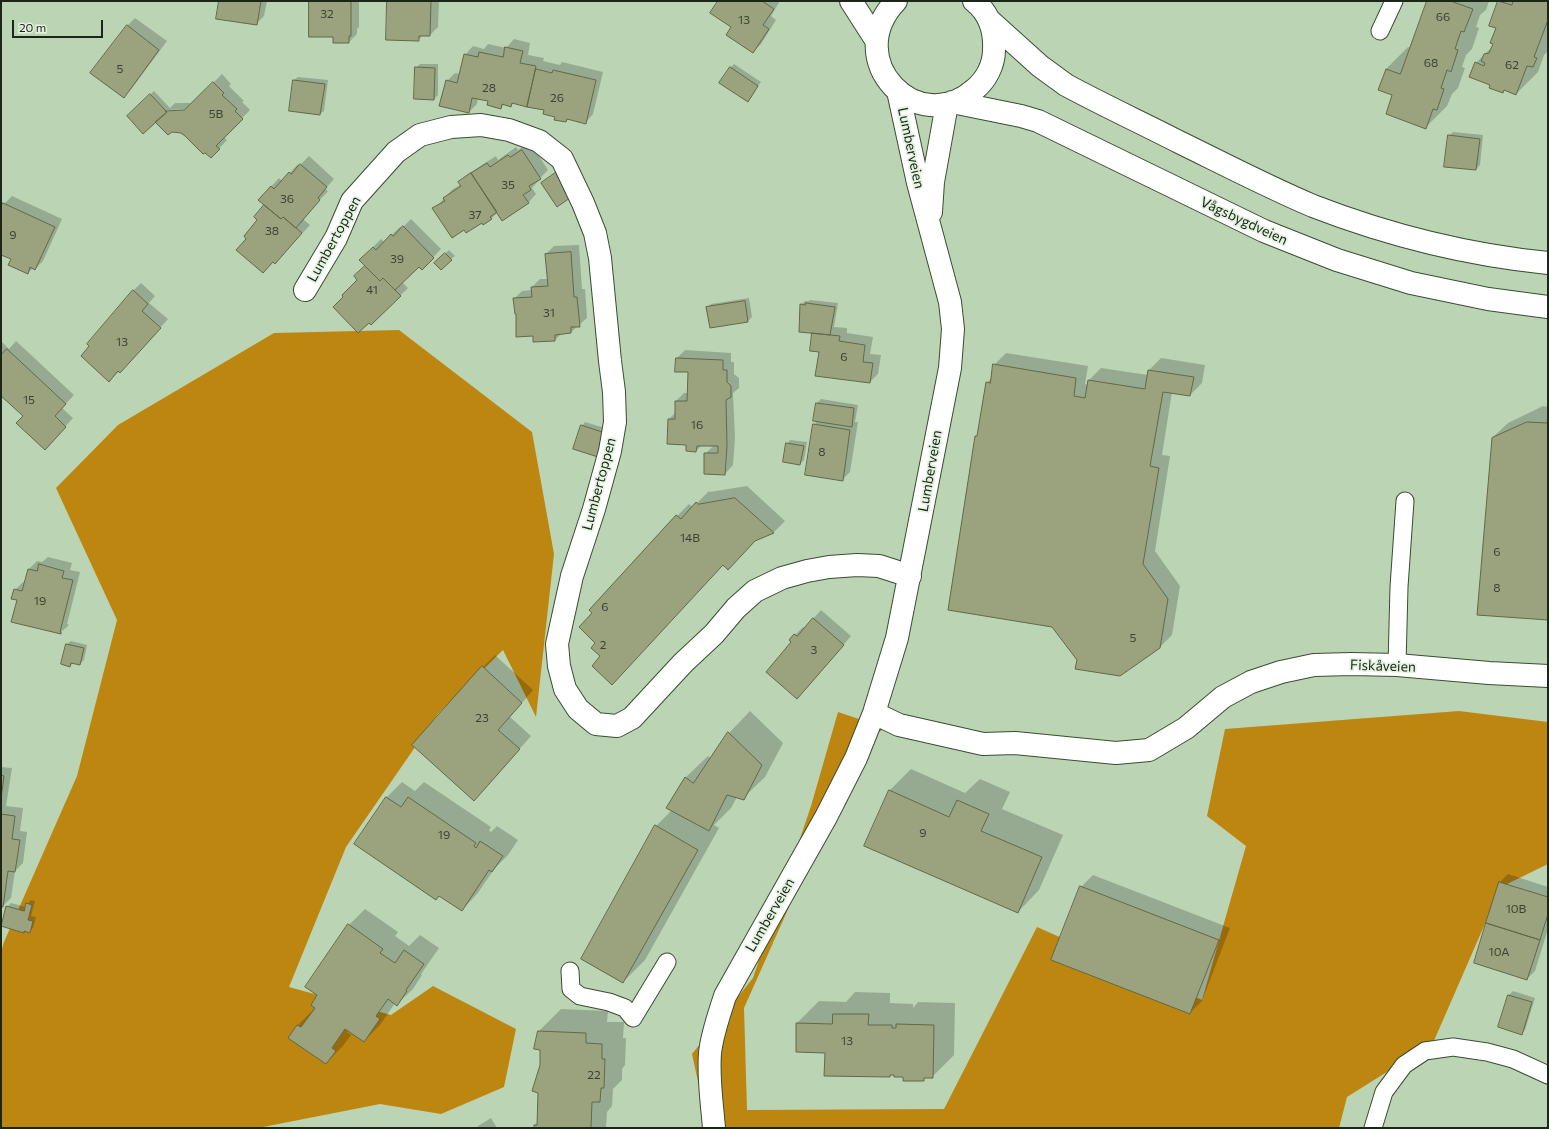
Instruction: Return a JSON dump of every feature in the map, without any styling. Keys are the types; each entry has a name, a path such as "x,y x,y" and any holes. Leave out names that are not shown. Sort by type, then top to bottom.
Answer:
{"street":[{"path":"851,1 876,40"},
{"path":"896,1 882,19 878,29 876,40 877,55 881,68 888,81 909,99 922,103 935,105 950,103 968,96 980,84 989,70 994,54 994,36 989,20"},
{"path":"974,1 980,6 989,20 1040,66 1066,85 1248,176 1314,206 1382,229 1451,248 1522,261 1548,263"},
{"name":"Lumberveien","path":"714,1128 710,1080 710,1054 716,1022 725,996 826,817 856,758 874,713 898,638 950,368 953,329 950,302 918,183 898,91"},
{"name":"Lumberveien","path":"930,228 933,182 950,103"},
{"name":"Vågsbygdveien","path":"950,103 1021,116 1038,121 1264,231 1337,260 1411,283 1488,299 1548,307"},
{"name":"Lumbertoppen","path":"305,290 336,238 352,201 396,152 420,135 450,127 481,125 509,130 539,141 562,159 583,203 595,234 600,258 614,392 615,422 610,450 594,509 572,576 557,644 559,666 565,689 578,709 596,724 617,726 632,718 683,663 714,634 736,608 755,591 782,578 829,567 857,565 879,566 910,576"},
{"name":"Fiskåveien","path":"874,713 899,726 983,744 1015,744 1116,753 1149,750 1186,728 1223,697 1251,682 1281,672 1314,665 1396,665 1489,673 1548,676"}],"lane":[{"path":"1380,31 1394,1"},
{"path":"1396,665 1404,501"},
{"path":"570,972 571,989 580,996 609,1002 625,1008 633,1018 667,962"},
{"path":"1373,1128 1384,1092 1404,1065 1425,1051 1453,1047 1487,1052 1513,1059 1548,1075"}],"shaded area":[{"path":"399,330 532,432 554,554 536,717 503,650 438,714 346,847 289,987 391,1015 433,986 516,1029 504,1087 441,1114 380,1104 258,1128 1,1128 1,952 4,942 77,776 117,620 56,488 118,425 274,333"},
{"path":"1459,711 1548,722 1548,864 1501,887 1433,1043 1347,1097 1339,1128 708,1128 692,1054 753,978 811,806 838,712 886,728 863,741 744,1008 747,1110 944,1109 1037,927 1202,1000 1246,846 1207,816 1225,729"}],"building":[{"path":"219,1 261,1 257,25 216,19"},
{"path":"309,1 351,1 351,36 349,36 349,43 333,43 333,37 309,37"},
{"path":"387,1 431,1 430,36 419,36 419,41 386,40"},
{"path":"718,1 762,1 774,9 763,25 769,29 753,53 726,35 731,27 710,13"},
{"path":"1427,1 1453,1 1473,9 1464,32 1461,31 1455,49 1458,50 1451,72 1447,70 1441,88 1444,89 1437,110 1433,109 1426,129 1386,114 1392,95 1378,90 1386,69 1400,74"},
{"path":"1498,1 1512,5 1513,1 1548,1 1548,20 1534,57 1537,58 1533,67 1527,66 1516,95 1504,90 1503,93 1489,88 1490,85 1469,77 1475,62 1484,66 1485,63 1481,61 1484,54 1489,53 1493,44 1490,43 1496,28 1489,26"},
{"path":"127,25 159,50 124,98 90,73"},
{"path":"505,47 523,51 520,63 536,66 527,107 512,103 511,107 502,104 501,109 487,105 488,101 472,98 469,113 439,106 446,80 457,83 464,54 478,57 479,52 503,57"},
{"path":"415,67 435,68 434,100 414,99"},
{"path":"730,67 758,86 748,102 719,83"},
{"path":"536,69 552,73 553,70 596,80 586,124 567,119 566,122 554,120 555,117 543,114 544,110 527,107"},
{"path":"293,80 325,84 320,115 289,111"},
{"path":"213,82 224,93 222,95 237,109 235,111 243,119 216,146 220,149 211,158 205,153 203,154 181,133 172,132 168,135 155,122 167,112 165,111 184,110"},
{"path":"150,94 167,112 143,134 127,116"},
{"path":"1448,135 1480,139 1476,170 1444,167"},
{"path":"522,150 541,179 529,186 531,190 523,195 529,203 502,221 471,173 487,163 490,167 508,155 510,157"},
{"path":"300,164 327,187 318,198 320,200 296,228 283,217 281,219 258,200 271,186 274,189 289,172 291,174"},
{"path":"561,169 577,193 557,207 541,183"},
{"path":"471,173 497,212 490,217 492,219 483,225 482,223 466,233 464,230 452,238 432,208 445,201 443,198 461,186 458,182"},
{"path":"3,203 55,227 35,270 30,267 28,274 8,265 11,259 1,255 1,207"},
{"path":"264,205 281,219 283,217 302,233 275,264 273,262 263,273 236,250 246,239 244,236 257,220 254,217"},
{"path":"403,226 434,258 422,270 419,267 395,290 383,278 380,281 359,260 373,247 376,250 391,234 393,236"},
{"path":"571,252 574,297 577,297 580,327 571,327 571,333 555,335 555,341 533,342 533,336 516,337 516,314 513,298 532,297 531,287 548,286 545,254"},
{"path":"445,253 452,260 441,270 434,263"},
{"path":"365,266 380,281 383,278 401,296 371,325 369,323 358,333 333,307 343,297 342,295 357,280 354,276"},
{"path":"133,290 148,304 142,311 161,328 120,373 118,371 109,382 81,356 89,346 87,344"},
{"path":"745,301 748,322 710,328 706,307"},
{"path":"806,303 835,307 830,335 799,332 800,304 805,305"},
{"path":"812,333 840,336 839,341 865,345 863,362 873,363 870,383 815,376 819,352 810,351"},
{"path":"7,349 66,404 55,416 66,427 45,450 16,423 23,416 1,396 1,355"},
{"path":"676,358 723,360 723,370 727,370 727,382 731,386 731,397 726,400 727,446 725,475 704,474 704,453 718,453 718,446 697,446 696,452 686,451 686,445 667,444 668,419 675,419 675,401 687,401 688,372 675,372"},
{"path":"993,364 1076,378 1074,396 1085,398 1088,380 1145,389 1148,370 1194,377 1190,396 1163,392 1150,466 1159,468 1143,564 1168,599 1160,648 1120,676 1075,669 1077,660 1052,627 948,610 975,436 977,436 986,382 990,383"},
{"path":"816,403 854,408 852,427 813,421"},
{"path":"1527,422 1548,423 1548,620 1477,615 1492,438"},
{"path":"813,424 850,430 843,481 805,475"},
{"path":"581,425 605,433 598,457 573,449"},
{"path":"786,443 804,446 800,465 783,462"},
{"path":"735,498 774,533 755,541 728,570 723,565 612,685 592,666 600,656 591,648 595,643 579,627 592,613 589,610 676,515 681,519 696,502 698,504"},
{"path":"39,564 64,571 62,578 73,580 60,632 61,634 11,622 17,600 11,599 14,589 22,591 28,569 37,571"},
{"path":"813,618 844,645 797,699 766,672 791,642 789,640 794,634 797,636"},
{"path":"66,644 84,648 80,665 71,663 70,667 61,664"},
{"path":"482,666 522,703 498,730 520,749 474,801 412,745"},
{"path":"728,732 762,765 744,800 727,795 709,831 666,808 685,777 693,783"},
{"path":"1,775 4,776 1,799"},
{"path":"889,790 949,817 957,800 989,814 981,831 1042,857 1018,913 864,846"},
{"path":"386,797 401,807 408,797 476,843 474,846 476,848 480,841 503,856 492,872 489,870 462,911 439,896 436,900 354,844"},
{"path":"1,814 15,816 12,839 20,840 15,872 8,871 3,907 1,907"},
{"path":"655,825 698,850 623,983 581,959"},
{"path":"1499,882 1548,897 1548,914 1540,940 1486,923"},
{"path":"1080,886 1219,940 1190,1014 1051,960"},
{"path":"26,903 32,905 28,920 33,921 30,933 24,931 24,933 1,926 6,906 24,911"},
{"path":"1486,923 1540,940 1527,980 1474,963"},
{"path":"348,924 383,949 380,953 395,963 404,950 424,964 397,1006 388,999 376,1016 380,1019 364,1042 345,1029 332,1048 336,1051 326,1064 288,1038 297,1025 301,1027 315,1008 311,1005 317,995 305,987"},
{"path":"1508,995 1532,1002 1522,1035 1498,1027"},
{"path":"833,1014 869,1014 868,1025 892,1025 892,1028 896,1028 896,1024 934,1025 933,1078 924,1078 924,1081 903,1081 903,1077 894,1077 894,1075 890,1075 890,1077 824,1076 825,1053 796,1052 796,1023 832,1024"},
{"path":"538,1031 586,1033 586,1043 602,1044 602,1059 605,1059 604,1088 601,1088 600,1102 592,1102 591,1128 534,1128 534,1125 537,1125 538,1093 532,1091 540,1065 540,1050 534,1049"}]}
